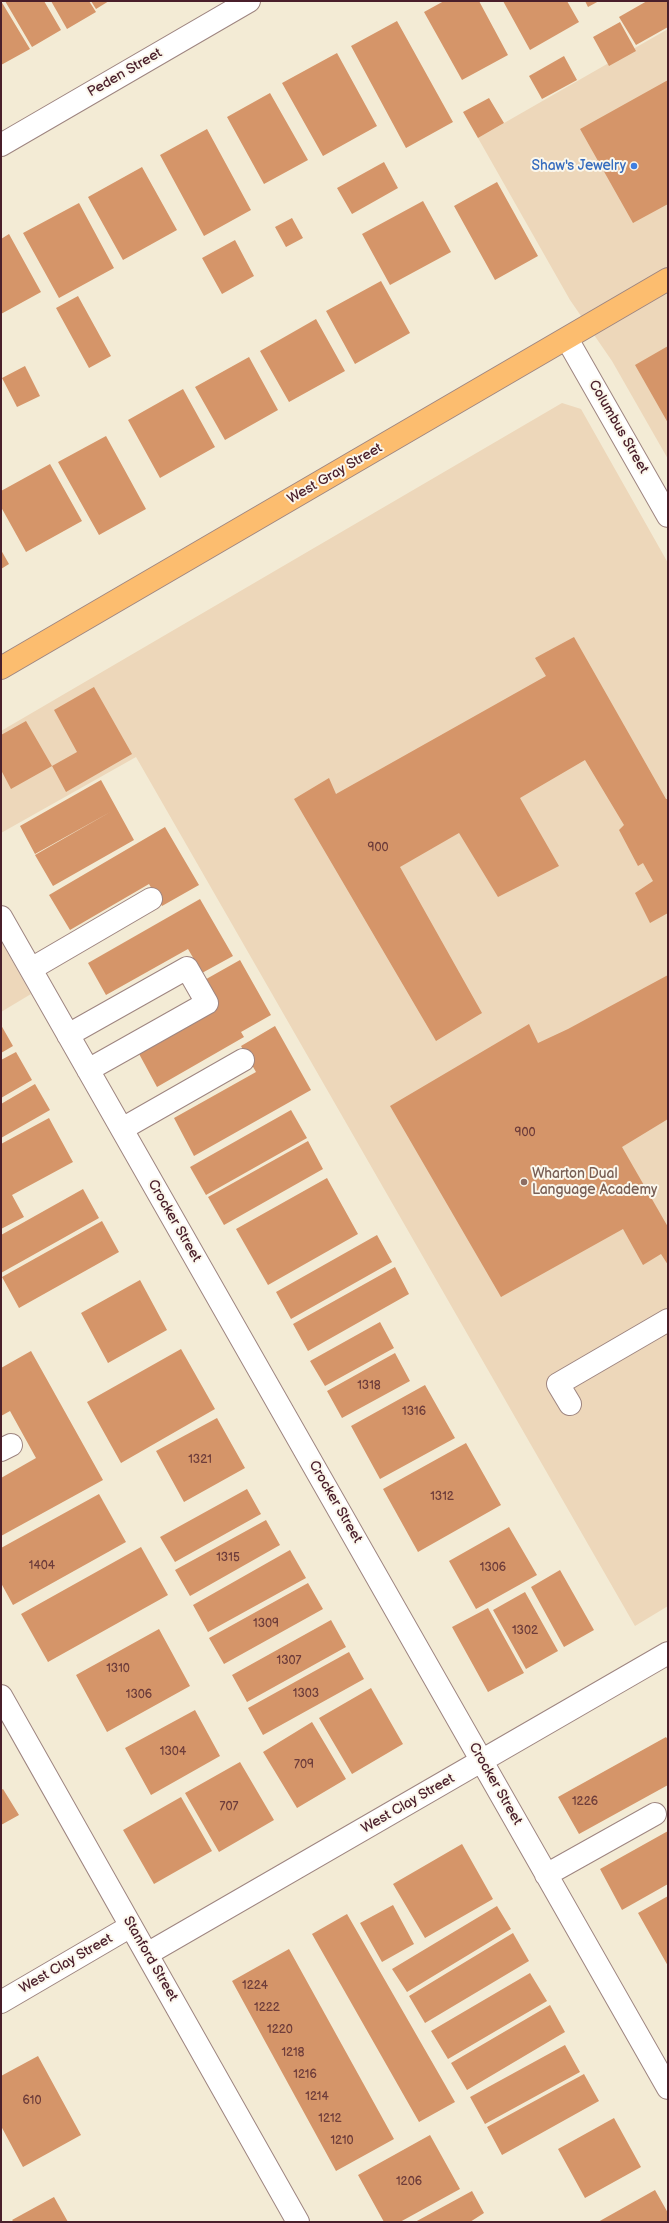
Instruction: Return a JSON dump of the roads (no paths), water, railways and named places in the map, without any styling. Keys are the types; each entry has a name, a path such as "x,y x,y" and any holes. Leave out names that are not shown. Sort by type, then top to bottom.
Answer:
{"main road":[{"name":"West Gray Street","path":"1,668 668,279"}],"street":[{"name":"Peden Street","path":"1,145 249,1"},
{"name":"Columbus Street","path":"567,339 668,516"},
{"path":"31,969 151,899"},
{"name":"Crocker Street","path":"1,917 668,2088"},
{"path":"68,1035 187,968 207,1003 88,1070"},
{"path":"122,1129 243,1060"},
{"path":"570,1404 558,1384 668,1320"},
{"name":"West Clay Street","path":"147,1954 668,1653"},
{"name":"Stanford Street","path":"1,1696 298,2222"},
{"path":"546,1875 655,1814"},
{"name":"West Clay Street","path":"1,2002 131,1926"}],"place":[{"name":"Shaw's Jewelry","path":"634,166"},
{"name":"Wharton Dual Language Academy","path":"524,1182"}]}
